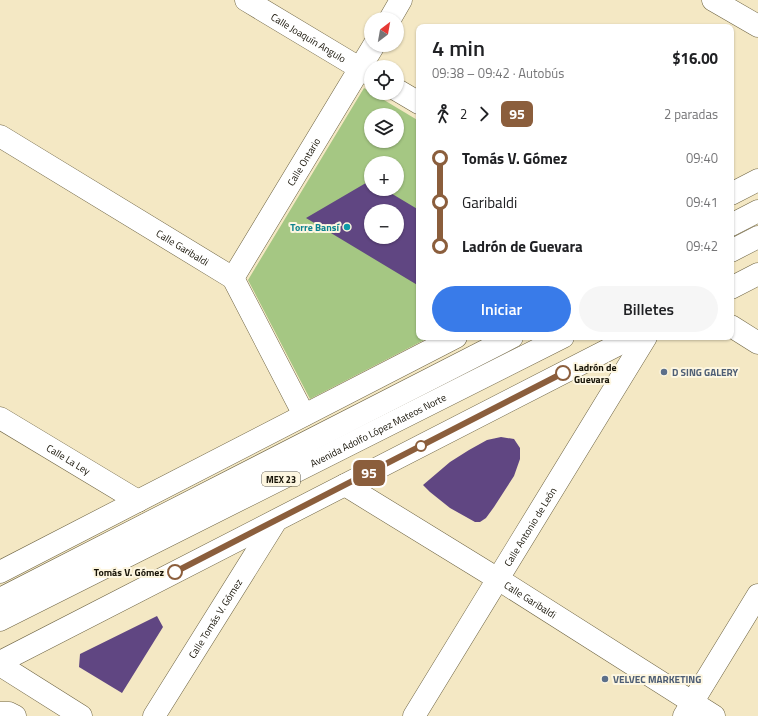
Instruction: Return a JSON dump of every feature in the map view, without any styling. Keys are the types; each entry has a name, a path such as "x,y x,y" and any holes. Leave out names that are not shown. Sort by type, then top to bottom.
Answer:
{"main road":[{"name":"Calle Joaquín Angulo","path":"246,0 364,70"},
{"path":"394,12 401,0"},
{"path":"714,0 758,26"},
{"name":"Calle Ontario","path":"233,278 364,74"},
{"path":"404,94 416,101"},
{"name":"Calle Garibaldi","path":"0,136 233,278"},
{"path":"734,192 758,180"},
{"path":"734,223 758,211"},
{"path":"734,249 758,237"},
{"path":"734,271 758,264"},
{"path":"734,286 758,274"},
{"path":"233,278 304,416"},
{"path":"734,328 758,343"},
{"path":"0,572 450,340"},
{"path":"446,370 487,340"},
{"name":"MEX 23","path":"0,599 506,340"},
{"name":"Avenida Adolfo López Mateos Norte","path":"0,620 557,340"},
{"path":"0,662 627,340"},
{"name":"Calle Antonio de León","path":"414,716 644,340"},
{"name":"Calle La Ley","path":"0,418 138,501"},
{"name":"Calle Garibaldi","path":"345,485 498,579 688,709 714,716"},
{"name":"Calle Tomás V. Gómez","path":"154,716 276,520"},
{"path":"688,709 758,595"},
{"path":"0,665 81,716"},
{"path":"0,713 8,713 15,716"}],"green space":[{"path":"364,88 364,100 384,100 397,108 364,108 364,148 404,148 404,112 416,119 416,340 424,340 310,399 248,280"}],"building":[{"name":"Torre Bansí","path":"364,184 364,196 396,196 416,208 416,284 306,218"},
{"path":"501,437 514,439 520,448 520,459 514,476 486,518 480,522 475,522 450,508 423,485 450,462 469,450 487,440"},
{"path":"157,616 163,627 122,693 79,667 80,654"}],"bus line":[{"name":"95","path":"175,572 563,373"}],"place":[{"name":"Torre Bansí","path":"347,227"},
{"name":"D SING GALERY","path":"664,372"},
{"name":"Ladrón de Guevara","path":"563,373"},
{"name":"Tomás V. Gómez","path":"175,572"},
{"name":"VELVEC MARKETING","path":"605,679"}]}
